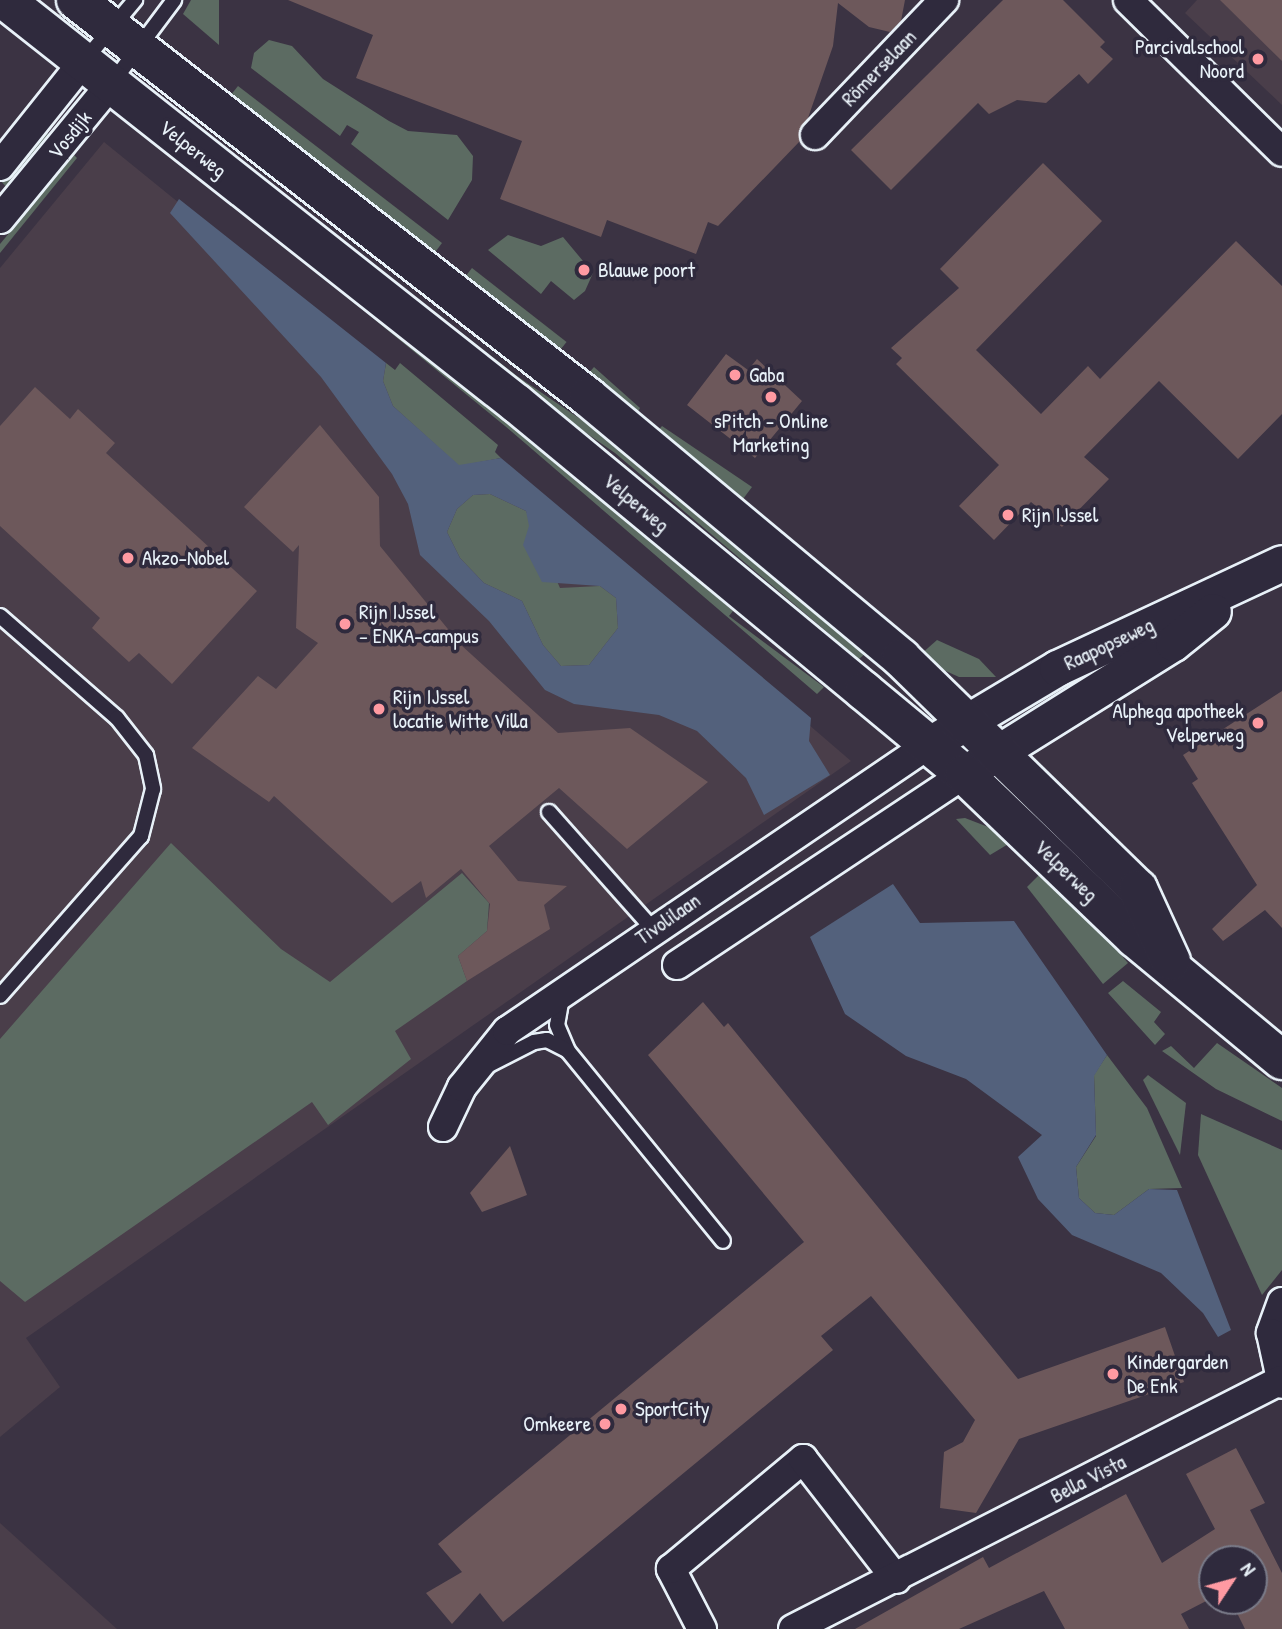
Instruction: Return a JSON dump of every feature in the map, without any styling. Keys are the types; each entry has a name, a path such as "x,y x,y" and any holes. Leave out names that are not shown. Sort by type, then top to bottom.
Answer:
{"main road":[{"name":"Velperweg","path":"5,0 506,396 964,774 1135,938 1172,963 1282,1060"},
{"name":"Velperweg","path":"76,0 129,26 788,561 965,720 1138,889 1172,963"}],"street":[{"name":"Römerselaan","path":"815,135 944,0"},
{"path":"1128,0 1282,152"},
{"name":"Vosdijk","path":"0,166 97,73"},
{"name":"Vosdijk","path":"0,219 97,73"},
{"name":"Raapopseweg","path":"928,745 965,720 1056,668 1269,569"},
{"name":"Raapopseweg","path":"964,774 1173,643 1269,569"},
{"name":"Tivolilaan","path":"443,1127 473,1072 507,1031 653,929 928,745"},
{"name":"Tivolilaan","path":"677,965 964,774"},
{"path":"1281,1382 1271,1333 1282,1302"},
{"name":"Bella Vista","path":"793,1629 1281,1382"},
{"path":"702,1629 671,1569 803,1459 896,1579"}],"lane":[{"path":"97,73 129,26 174,0"},
{"name":"Vosdijk","path":"97,73 129,26"},
{"path":"0,616 117,718 146,755 153,789 141,836 0,996"},
{"path":"549,812 653,929"},
{"path":"567,990 557,1007 557,1025 568,1051 723,1241"},
{"path":"473,1072 534,1042 547,1040 568,1051"}],"shaded area":[{"name":"Parcivalschool Noord","path":"1197,0 1282,0 1282,105 1185,13"},
{"name":"Rijn IJssel – ENKA-campus","path":"104,142 588,535 851,761 26,1338 60,1387 0,1437 0,268"},
{"path":"0,1523 117,1629 0,1629"}],"green space":[{"path":"191,0 219,0 219,45 183,14"},
{"path":"269,40 292,46 323,79 408,131 457,135 473,156 472,180 448,220 351,144 359,132 347,125 340,136 251,68 254,53"},
{"path":"238,86 442,243 433,255 230,96"},
{"path":"43,129 50,135 7,188 0,180"},
{"path":"201,132 517,376 620,446 866,653 859,659 615,453 514,383"},
{"path":"74,155 77,158 0,253 0,244"},
{"path":"178,159 438,356 733,611 729,616 824,687 817,694 505,426"},
{"path":"508,235 541,246 563,237 593,273 585,291 574,300 551,281 541,294 488,250"},
{"path":"472,268 567,342 559,352 464,278"},
{"path":"386,363 395,370 400,363 498,445 495,452 501,458 459,466 393,406 383,381"},
{"path":"594,367 640,408 636,415 587,375"},
{"path":"662,426 752,487 740,503 656,433"},
{"path":"490,494 526,511 560,588 600,586 616,598 618,628 589,665 561,666 543,645 522,601 484,583 460,558 447,532 457,509 473,495"},
{"path":"937,640 979,659 996,677 959,677 928,663 920,655"},
{"path":"965,818 996,830 1010,843 990,855 956,819"},
{"path":"171,843 281,949 330,982 462,873 489,903 487,931 458,956 467,981 395,1031 411,1059 328,1125 312,1102 25,1302 0,1281 0,1039"},
{"path":"1046,868 1128,963 1103,984 1027,887"},
{"path":"1123,981 1161,1012 1154,1022 1165,1034 1155,1045 1108,993"},
{"path":"1217,1043 1282,1088 1282,1121 1216,1089 1162,1051 1171,1046 1194,1068"},
{"path":"1107,1055 1147,1108 1182,1188 1149,1189 1114,1215 1095,1213 1079,1198 1076,1167 1096,1136 1094,1075"},
{"path":"1148,1075 1186,1103 1180,1155 1143,1080"},
{"path":"1201,1114 1282,1150 1282,1270 1262,1295 1198,1155"}],"water":[{"path":"179,199 386,363 383,381 393,406 459,465 501,458 811,718 809,741 830,775 764,815 746,778 697,731 659,715 574,704 545,690 489,621 420,555 408,504 392,474 321,377 170,213","holes":["490,494 526,511 529,526 523,545 542,582 600,586 616,598 618,628 589,665 561,666 543,645 522,601 484,583 460,558 447,532 457,509 473,495"]},
{"path":"893,884 920,923 1014,921 1107,1055 1094,1076 1096,1135 1076,1167 1079,1198 1095,1213 1114,1215 1149,1189 1177,1190 1231,1330 1218,1337 1203,1313 1161,1273 1072,1235 1038,1199 1018,1157 1042,1135 966,1079 906,1056 845,1014 810,937"}],"building":[{"path":"288,0 905,0 901,21 890,32 869,27 838,3 833,46 800,141 718,226 708,222 696,254 607,220 601,237 500,199 522,141 356,78 373,35"},
{"path":"1003,0 1063,0 1105,42 1100,47 1113,59 1088,84 1079,74 1046,103 1017,100 989,114 978,103 891,190 851,150"},
{"path":"1220,0 1282,0 1282,61"},
{"path":"1043,163 1102,221 976,350 1041,414 1088,366 1100,379 1236,241 1282,286 1282,414 1238,459 1159,381 1084,457 1109,479 1062,527 1031,502 994,540 959,506 999,465 896,364 902,358 891,348 959,288 940,269"},
{"path":"726,354 748,370 757,359 802,401 755,458 687,405"},
{"name":"Akzo-Nobel","path":"35,387 70,419 78,409 115,443 106,453 257,591 172,684 139,653 129,662 92,628 100,618 0,526 0,426"},
{"name":"Rijn IJssel locatie Witte Villa","path":"320,425 379,497 380,546 461,645 558,733 630,728 708,782 627,849 559,788 489,846 518,881 567,886 544,905 550,929 467,981 458,956 487,931 490,904 461,869 426,898 421,881 392,903 274,796 269,802 192,748 258,676 276,689 318,643 296,628 299,545 293,552 244,507"},
{"path":"1282,691 1282,928 1265,910 1223,941 1212,929 1257,885 1192,783 1198,779 1183,755"},
{"path":"703,1002 724,1027 728,1023 1018,1379 1165,1327 1184,1382 1019,1439 976,1513 940,1508 944,1452 963,1442 975,1420 871,1296 821,1336 833,1350 503,1622 480,1593 452,1624 426,1593 462,1572 438,1544 804,1242 648,1055"},
{"path":"510,1146 527,1195 482,1212 470,1193"},
{"path":"1236,1448 1265,1503 1250,1510 1268,1545 1198,1545 1198,1605 1181,1614 1189,1629 1065,1629 1044,1591 959,1629 855,1629 983,1557 989,1568 1126,1494 1162,1563 1215,1529 1186,1474"},
{"path":"1268,1545 1282,1573 1282,1629 1245,1629 1238,1615 1268,1615"}],"place":[{"name":"Parcivalschool Noord","path":"1258,59"},
{"name":"Blauwe poort","path":"584,270"},
{"name":"Gaba","path":"735,375"},
{"name":"sPitch - Online Marketing","path":"771,397"},
{"name":"Rijn IJssel","path":"1008,515"},
{"name":"Akzo-Nobel","path":"128,558"},
{"name":"Rijn IJssel – ENKA-campus","path":"345,624"},
{"name":"Rijn IJssel locatie Witte Villa","path":"379,709"},
{"name":"Alphega apotheek Velperweg","path":"1258,723"},
{"name":"Kindergarden De Enk","path":"1113,1374"},
{"name":"SportCity","path":"621,1409"},
{"name":"Omkeere","path":"605,1424"}]}
